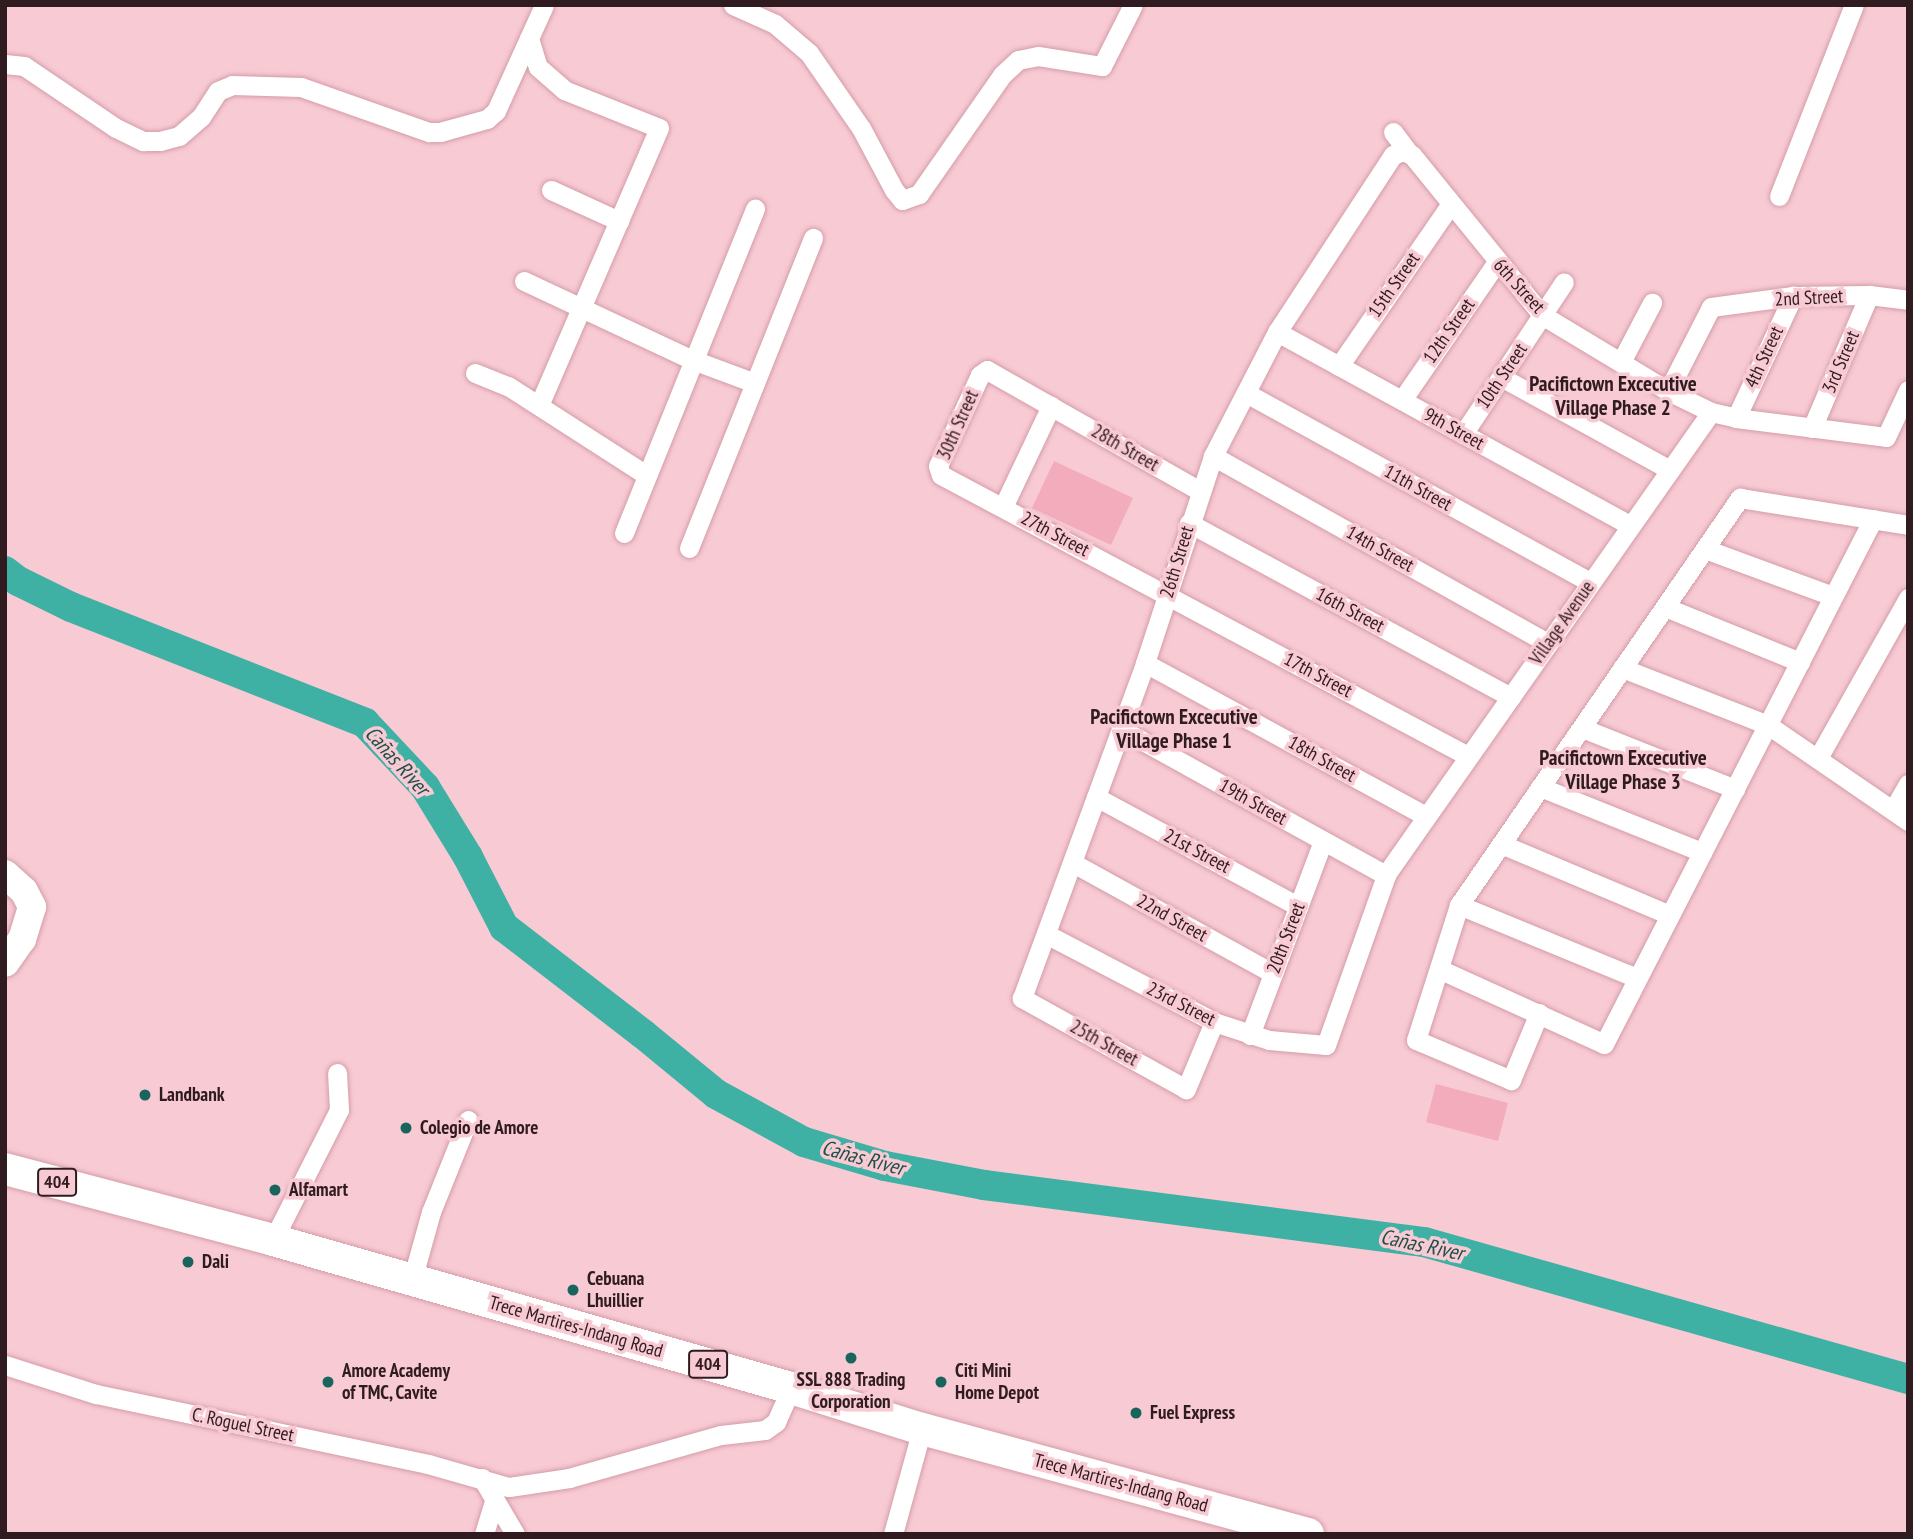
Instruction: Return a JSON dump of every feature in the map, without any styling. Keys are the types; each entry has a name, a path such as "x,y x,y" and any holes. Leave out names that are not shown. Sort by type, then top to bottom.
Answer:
{"main road":[{"path":"5,874 24,891 32,907 22,939 5,963"},
{"name":"Trece Martires-Indang Road","path":"5,1169 273,1240 791,1388 922,1429 1307,1534"}],"street":[{"path":"5,64 24,66 116,128 143,141 160,141 179,136 201,117 218,91 232,85 301,87 429,132 440,132 486,119 496,111 544,5"},
{"path":"733,5 775,24 809,53 861,128 902,200 919,194 1002,75 1018,60 1038,56 1102,66 1133,5"},
{"path":"1779,196 1854,5"},
{"path":"529,38 538,66 564,90 659,128 539,405"},
{"name":"6th Street","path":"1393,132 1400,154 1450,205 1542,314 1668,391 1711,412"},
{"name":"26th Street","path":"1023,998 1145,663 1213,456 1277,332 1400,154"},
{"path":"551,190 619,221"},
{"name":"15th Street","path":"1339,366 1450,205"},
{"path":"624,533 755,208"},
{"path":"689,548 813,239"},
{"name":"12th Street","path":"1402,400 1497,262"},
{"path":"524,281 693,360 755,383"},
{"name":"10th Street","path":"1463,434 1564,282"},
{"name":"2nd Street","path":"1668,391 1711,307 1793,296 1869,295 1908,300"},
{"name":"3rd Street","path":"1812,428 1869,295"},
{"name":"4th Street","path":"1736,418 1793,296"},
{"path":"1621,362 1652,303"},
{"name":"9th Street","path":"1277,332 1630,526"},
{"name":"28th Street","path":"980,376 989,371 1200,491"},
{"path":"475,373 508,386 646,475"},
{"name":"30th Street","path":"942,475 938,466 980,376"},
{"path":"1501,377 1670,470"},
{"path":"1711,412 1736,418 1886,437 1908,390"},
{"name":"11th Street","path":"1246,393 1590,582"},
{"path":"1003,507 1051,406"},
{"name":"Village Avenue","path":"1326,1045 1386,875 1711,412"},
{"name":"14th Street","path":"1213,456 1547,643"},
{"name":"27th Street","path":"942,475 1168,594"},
{"path":"1539,1013 1511,1080 1416,1041 1459,905 1740,498 1908,525"},
{"path":"1439,969 1604,1044 1873,519"},
{"name":"16th Street","path":"1189,523 1511,697"},
{"path":"1705,549 1833,596"},
{"name":"17th Street","path":"1168,594 1468,757"},
{"path":"1818,758 1908,598"},
{"path":"1665,607 1800,662"},
{"name":"18th Street","path":"1145,663 1426,816"},
{"path":"1622,668 1768,724 1901,815 1908,784"},
{"path":"1582,727 1735,789"},
{"name":"19th Street","path":"1121,729 1386,875"},
{"path":"1540,787 1702,852"},
{"name":"21st Street","path":"1096,797 1298,906"},
{"name":"20th Street","path":"1250,1035 1323,841"},
{"path":"1501,844 1670,915"},
{"name":"22nd Street","path":"1073,863 1272,973"},
{"path":"1459,905 1637,978"},
{"name":"23rd Street","path":"1046,934 1214,1022 1250,1035 1326,1045"},
{"name":"25th Street","path":"1023,998 1186,1089 1214,1022"},
{"path":"273,1240 339,1110 337,1073"},
{"path":"412,1280 431,1212 468,1120"},
{"name":"C. Roguel Street","path":"5,1365 96,1394 482,1478 509,1487 543,1484 721,1435 765,1430 776,1422 791,1388"},
{"path":"893,1534 922,1429"},
{"path":"482,1478 515,1534"},
{"path":"484,1534 495,1499"}],"shaded area":[{"path":"1054,461 1133,498 1111,545 1032,508"},
{"path":"1436,1084 1508,1103 1498,1141 1426,1122"}],"waterway":[{"name":"Cañas River","path":"5,571 18,581 71,607 365,723 425,787 468,857 504,927 716,1094 804,1142 885,1166 984,1185 1424,1242 1908,1379"}],"place":[{"name":"Landbank","path":"145,1095"},
{"name":"Colegio de Amore","path":"406,1128"},
{"name":"Alfamart","path":"275,1190"},
{"name":"Dali","path":"188,1262"},
{"name":"Cebuana Lhuillier","path":"573,1290"},
{"name":"SSL 888 Trading Corporation","path":"851,1358"},
{"name":"Amore Academy of TMC, Cavite","path":"328,1382"},
{"name":"Citi Mini Home Depot","path":"941,1382"},
{"name":"Fuel Express","path":"1136,1413"}],"district":[{"name":"Pacifictown Excecutive Village Phase 2","path":"1613,396"},
{"name":"Pacifictown Excecutive Village Phase 1","path":"1174,729"},
{"name":"Pacifictown Excecutive Village Phase 3","path":"1623,770"}]}
